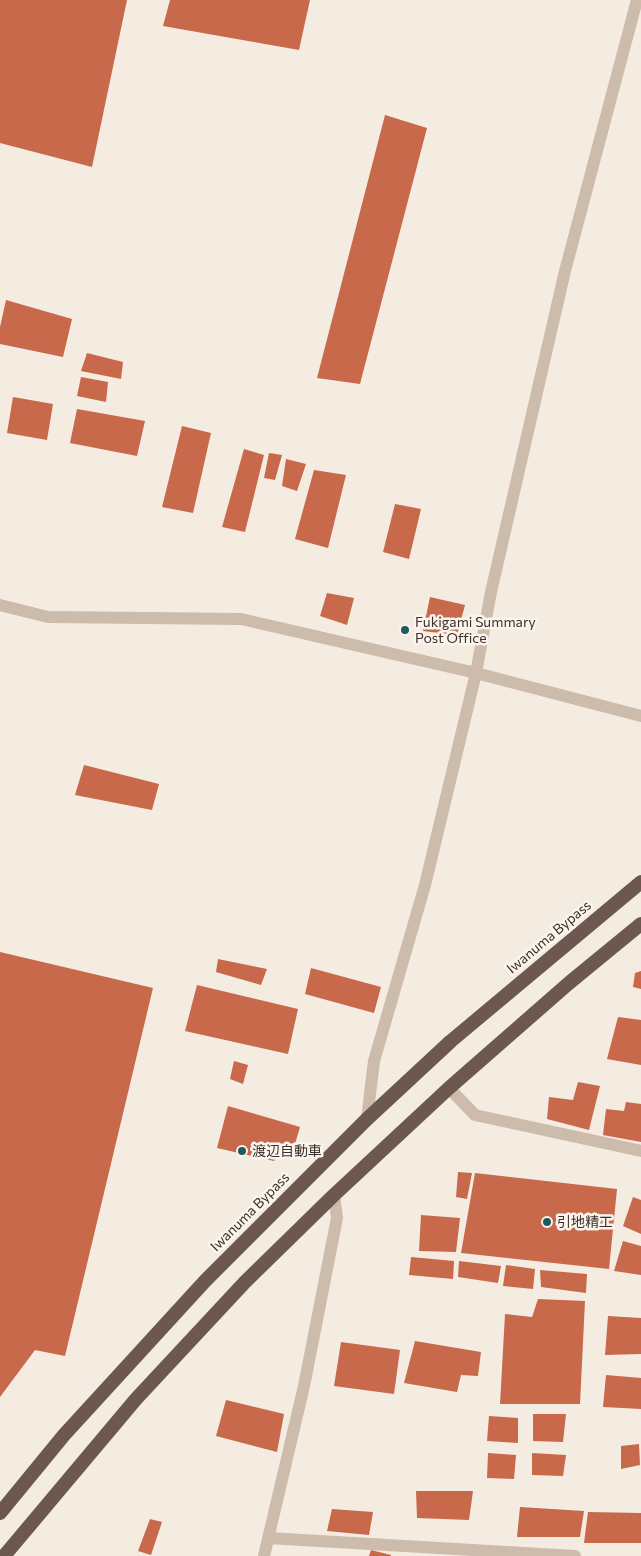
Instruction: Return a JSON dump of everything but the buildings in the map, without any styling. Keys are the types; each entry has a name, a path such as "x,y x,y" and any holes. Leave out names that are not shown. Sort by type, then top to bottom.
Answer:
{"highway":[{"name":"Iwanuma Bypass","path":"0,1514 64,1435 204,1280 367,1119 451,1041 641,882"},
{"path":"4,1556 136,1399 246,1282 334,1195 449,1088 569,983 641,924"}],"street":[{"path":"367,1119 374,1061 425,885 476,673 491,592 565,271 637,0"},
{"path":"0,605 48,618 240,619 476,673 641,716"},
{"path":"449,1088 475,1115 641,1151"},
{"path":"264,1556 304,1386 337,1218 334,1195"},
{"path":"268,1538 576,1556"}],"place":[{"name":"Fukigami Summary Post Office","path":"405,630"},
{"name":"渡辺自動車","path":"242,1151"},
{"name":"引地精工","path":"547,1222"}]}
